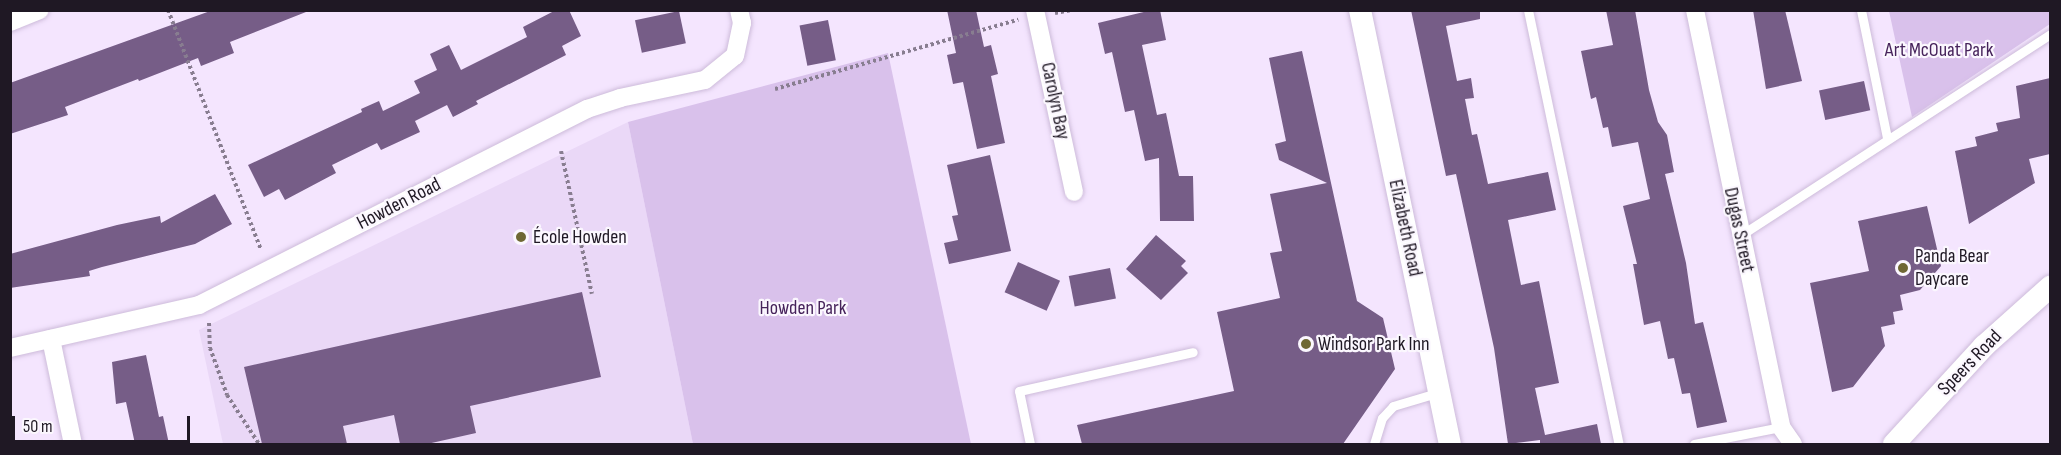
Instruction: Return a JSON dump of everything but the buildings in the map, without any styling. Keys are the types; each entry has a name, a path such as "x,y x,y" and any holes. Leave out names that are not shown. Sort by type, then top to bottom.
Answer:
{"street":[{"path":"10,22 40,10"},
{"name":"Howden Road","path":"10,348 200,305 587,109 705,80 735,56 742,23 739,10"},
{"name":"Elizabeth Road","path":"1360,10 1450,444"},
{"name":"Dugas Street","path":"1695,10 1781,427 1793,444"},
{"name":"Carolyn Bay","path":"1036,13 1074,192"},
{"name":"Speers Road","path":"1894,444 1984,346 2050,286"},
{"path":"51,339 73,444"}],"lane":[{"path":"1528,10 1619,444"},
{"path":"1861,10 1887,138"},
{"path":"1740,236 1887,138 2050,34"},
{"path":"1030,444 1019,391 1194,352"},
{"path":"1374,444 1382,418 1393,406 1440,392"},
{"path":"1694,444 1781,427"}],"path":[{"path":"168,10 262,254"},
{"path":"775,89 1036,13 1072,10"},
{"path":"561,151 592,294"},
{"path":"209,323 210,348 227,395 259,444"}],"shaded area":[{"name":"École Howden","path":"628,122 693,444 223,444 199,330"}],"green space":[{"name":"Art McOuat Park","path":"1889,11 2050,11 2050,24 1912,117"},
{"name":"Howden Park","path":"888,53 971,444 693,444 628,122"}],"place":[{"name":"École Howden","path":"521,237"},
{"name":"Panda Bear Daycare","path":"1903,268"},
{"name":"Windsor Park Inn","path":"1306,344"}]}
